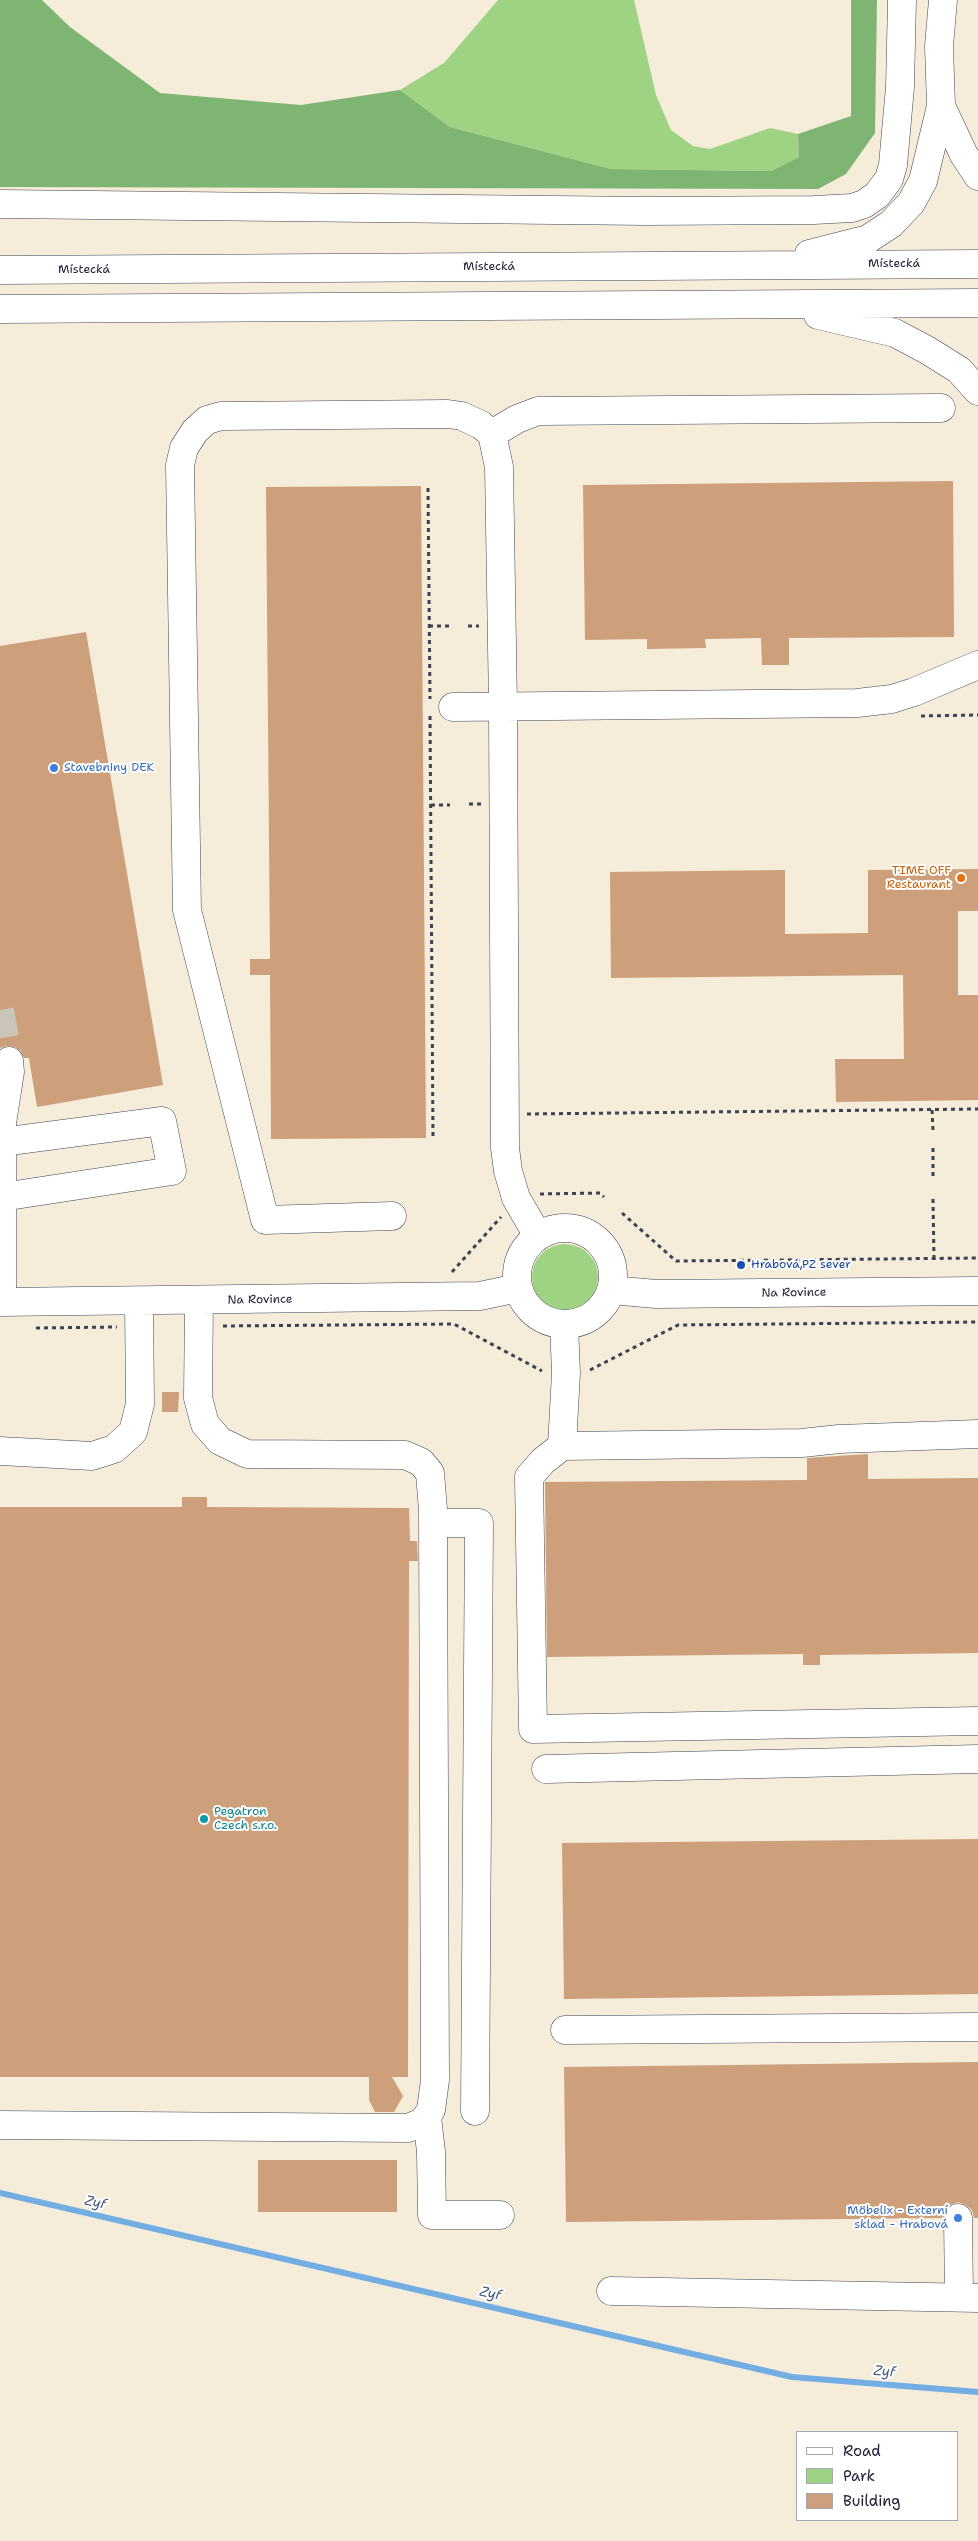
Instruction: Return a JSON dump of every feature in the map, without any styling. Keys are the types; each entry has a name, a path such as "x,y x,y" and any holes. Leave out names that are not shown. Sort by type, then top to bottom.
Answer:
{"main road":[{"path":"0,204 636,211 852,208 864,204 877,195 888,179 893,165 900,87 902,0"},
{"path":"740,265 812,254 868,240 891,224 911,203 923,181 941,106 939,46 943,0"},
{"path":"941,106 964,155 978,176"},
{"name":"Místecká","path":"0,270 978,264"},
{"path":"0,309 978,303"},
{"path":"747,304 830,317 895,334 927,350 959,370 978,391"},
{"path":"492,434 517,419 538,412 941,408"},
{"path":"392,1216 265,1220 187,910 180,465 184,448 195,431 206,420 221,416 448,414 462,416 481,425 492,434 500,467 505,1148 508,1171 516,1198 538,1236"},
{"path":"437,709 503,706 857,703 892,699 914,692 978,665"},
{"path":"1,1302 1,1140 10,1072 8,1061"},
{"path":"1,1140 162,1121 172,1171 2,1197"},
{"path":"565,1228 579,1230 592,1236 603,1246 610,1260 613,1274 611,1290 604,1304 594,1315 580,1322 564,1324 549,1322 535,1314 524,1302 518,1288 517,1273 520,1259 527,1246 538,1236 551,1230 565,1228"},
{"name":"Na Rovince","path":"1,1302 140,1314 199,1313 480,1296 518,1288"},
{"name":"Na Rovince","path":"611,1290 656,1294 978,1290"},
{"path":"0,2125 408,2128 417,2126 427,2117 431,2110 435,2080 433,1523 430,1473 421,1462 405,1455 247,1454 220,1441 205,1424 198,1398 199,1313"},
{"path":"0,1451 92,1456 114,1449 123,1443 132,1432 140,1404 140,1314"},
{"path":"562,1446 566,1373 564,1324"},
{"path":"978,1434 839,1438 802,1443 562,1446 543,1461 529,1477 533,1729 978,1721"},
{"path":"433,1523 478,1523 475,2111"},
{"path":"546,1769 978,1759"},
{"path":"565,2030 978,2027"},
{"path":"427,2117 431,2152 432,2215 500,2215"},
{"path":"611,2290 968,2297 958,2218"}],"path":[{"path":"428,488 429,626 437,709 430,805 433,1137"},
{"path":"429,626 449,626"},
{"path":"430,805 450,805"},
{"path":"519,1114 978,1109"},
{"path":"932,1110 933,1130"},
{"path":"933,1148 933,1180"},
{"path":"533,1198 539,1194 600,1194 604,1196"},
{"path":"933,1199 934,1259"},
{"path":"452,1280 452,1272 504,1213"},
{"path":"622,1213 676,1262 978,1258"},
{"path":"199,1313 454,1324 546,1374"},
{"path":"30,1328 140,1314"},
{"path":"584,1373 678,1325 978,1322"}],"green space":[{"path":"0,0 42,0 70,27 160,93 301,105 400,90 450,127 611,169 771,171 799,157 798,134 851,116 851,0 877,0 875,133 846,174 818,189 0,187"},
{"path":"498,0 634,0 656,95 671,130 693,146 710,149 770,128 798,134 799,157 771,171 611,169 450,127 400,90 444,63"},
{"path":"565,1244 578,1247 588,1254 595,1264 598,1277 595,1290 588,1300 578,1307 565,1310 552,1307 542,1300 535,1290 532,1277 535,1264 542,1254 552,1247"}],"building":[{"path":"953,481 954,637 789,638 789,665 762,665 761,638 705,639 706,648 647,649 647,639 585,640 583,485"},
{"path":"421,486 426,1138 271,1139 270,975 250,975 250,959 270,959 266,487"},
{"name":"Stavebniny DEK","path":"86,632 163,1085 37,1107 29,1058 24,1058 15,1047 7,1046 0,1048 0,646"},
{"path":"978,869 978,911 958,911 958,995 978,995 978,1100 836,1102 835,1059 904,1059 903,975 611,978 610,872 785,870 785,934 868,933 868,870"},
{"path":"162,1392 179,1392 178,1412 162,1412"},
{"path":"868,1454 868,1479 978,1478 978,1653 820,1655 820,1665 803,1665 803,1654 547,1657 545,1482 807,1480 807,1458"},
{"name":"Pegatron Czech s.r.o.","path":"182,1497 207,1497 207,1507 409,1508 410,1541 417,1541 418,1561 409,1561 408,2077 392,2077 403,2096 394,2112 375,2112 369,2100 369,2077 0,2077 0,1507 182,1507"},
{"path":"978,1839 978,1994 564,1999 562,1843"},
{"path":"978,2062 978,2218 974,2218 972,2210 966,2205 958,2202 950,2205 944,2211 942,2218 566,2222 564,2067"},
{"path":"258,2160 397,2160 397,2212 258,2212"}],"waterway":[{"name":"Zyf","path":"0,2193 792,2377 978,2392"}],"tunnel":[{"path":"0,1010 9,1061"}],"place":[{"name":"Stavebniny DEK","path":"54,768"},
{"name":"TIME OFF Restaurant","path":"961,878"},
{"name":"Hrabová,PZ sever","path":"741,1265"},
{"name":"Pegatron Czech s.r.o.","path":"204,1819"},
{"name":"Möbelix - Externí sklad - Hrabová","path":"958,2218"}]}
